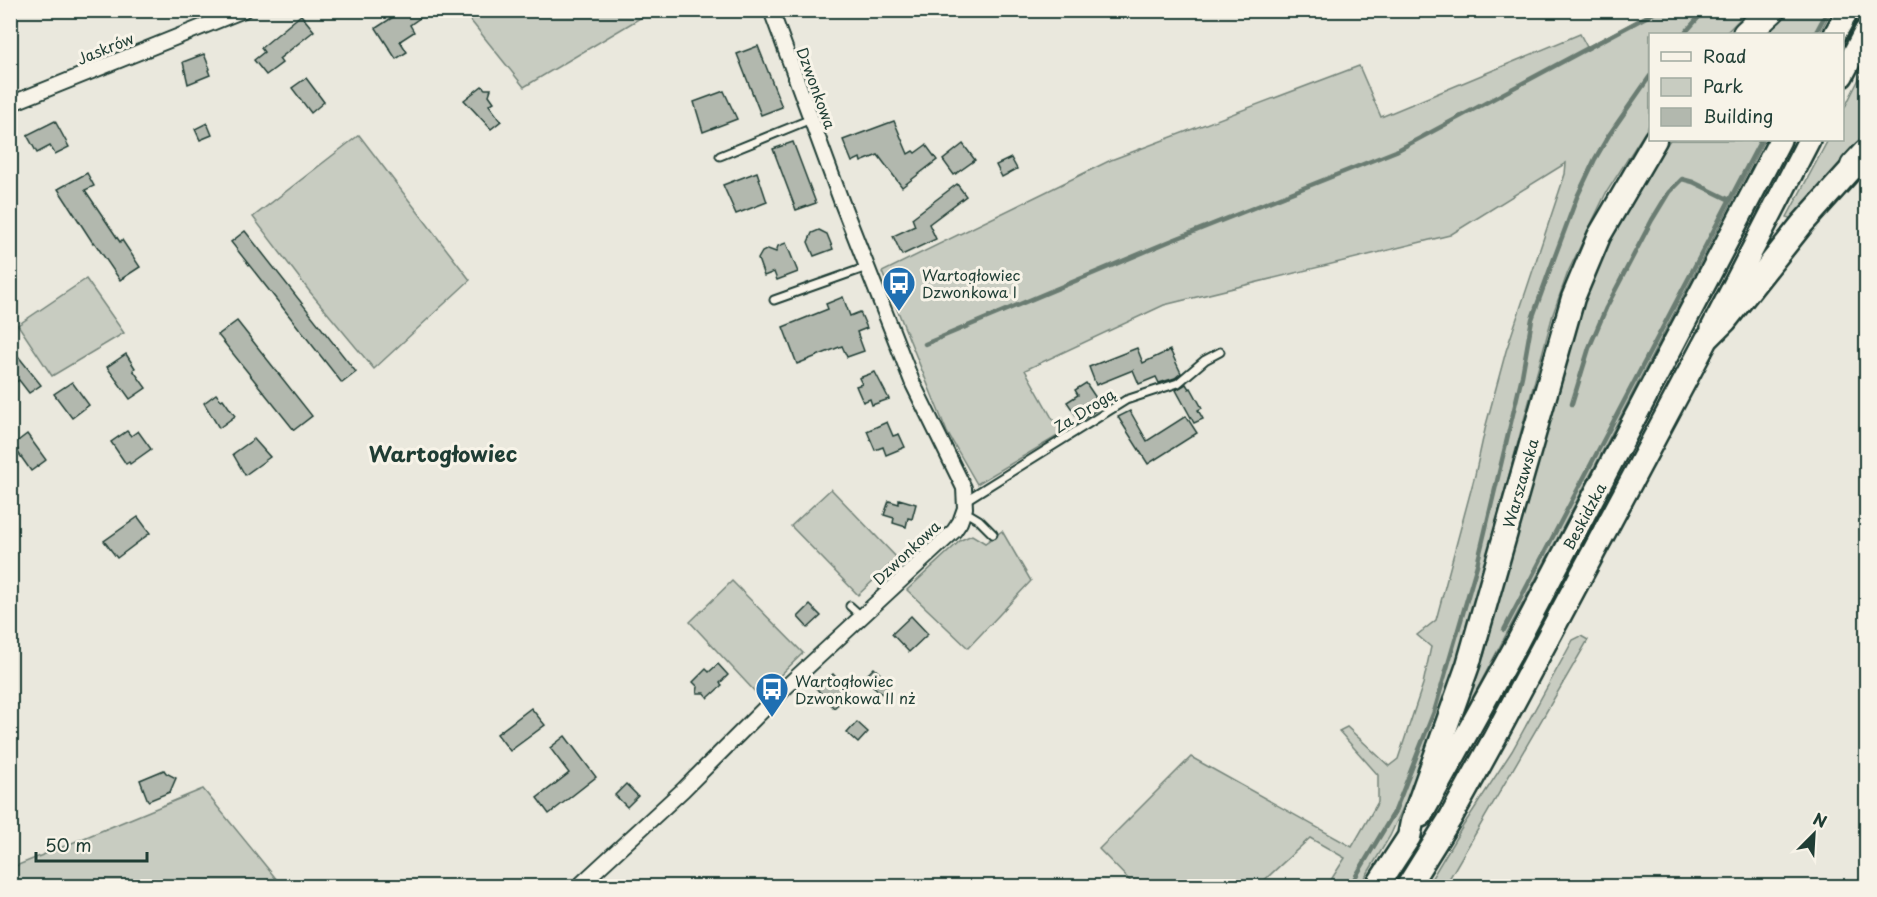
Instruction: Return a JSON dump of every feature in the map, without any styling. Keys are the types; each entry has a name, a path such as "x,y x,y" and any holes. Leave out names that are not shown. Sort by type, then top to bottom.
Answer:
{"highway":[{"path":"1747,33 1772,10"},
{"name":"Warszawska","path":"1408,837 1485,610 1572,298 1599,236 1654,141"},
{"path":"1707,339 1725,321 1809,216 1860,160"},
{"name":"Beskidzka","path":"1408,886 1429,853 1544,647 1707,339"},
{"name":"Beskidzka","path":"1377,886 1408,837"}],"main road":[{"path":"1836,33 1848,10"},
{"path":"1844,72 1866,30"},
{"name":"Beskidzka","path":"1408,837 1511,653 1779,141"},
{"name":"Beskidzka","path":"1707,339 1808,141"}],"street":[{"name":"Jaskrów","path":"10,104 244,10"},
{"name":"Dzwonkowa","path":"579,886 683,790 788,684 954,531 965,506 959,477 913,384 771,10"}],"lane":[{"path":"720,156 811,119"},
{"path":"774,300 867,267"},
{"name":"Za Drogą","path":"965,506 1126,400 1179,383 1204,360 1220,352"},
{"path":"965,506 993,534"},
{"path":"850,606 861,616"},
{"path":"1419,886 1429,853"}],"green space":[{"path":"463,11 652,11 524,87"},
{"path":"1655,11 1748,11 1726,33 1649,33 1649,126 1606,193 1568,272 1553,314 1459,658 1417,777 1390,836 1360,886 1327,886 1345,858 1310,838 1258,886 1135,886 1099,849 1191,757 1352,847 1378,802 1378,775 1339,731 1347,727 1389,766 1398,759 1423,684 1431,647 1417,635 1436,620 1506,351 1565,174 1566,163 1450,235 1164,305 1025,370 1061,434 977,484 947,432 882,272 1111,160 1359,66 1381,117 1580,34 1587,47"},
{"path":"1789,11 1831,11 1820,33 1763,33"},
{"path":"1866,65 1866,142 1793,220 1787,217 1827,141 1844,141 1844,109"},
{"path":"359,135 470,280 374,369 310,292 253,217"},
{"path":"1669,141 1763,141 1557,539 1464,710 1466,690 1484,656 1551,407 1587,291 1620,221 1652,165"},
{"path":"86,279 124,333 52,376 18,325"},
{"path":"831,489 897,558 858,595 791,526"},
{"path":"1002,531 1031,581 968,648 907,590 961,540 972,535 985,543"},
{"path":"732,581 803,653 759,696 690,622"},
{"path":"1581,636 1588,640 1445,886 1427,886 1512,751 1573,640"},
{"path":"203,789 282,886 11,886 11,868"}],"building":[{"path":"404,10 431,10 410,25 414,32 400,41 407,52 396,59 376,28"},
{"path":"301,15 314,31 279,59 282,63 266,75 254,60 264,52 261,48"},
{"path":"758,46 782,107 761,115 737,54"},
{"path":"204,54 210,75 188,84 183,62"},
{"path":"306,78 324,102 311,113 292,88"},
{"path":"482,86 485,89 491,89 489,95 494,102 489,105 501,121 491,129 464,100"},
{"path":"724,91 737,119 703,132 694,102"},
{"path":"55,121 69,147 55,154 50,146 37,153 27,135"},
{"path":"894,121 908,154 913,151 915,153 926,145 937,160 902,187 878,155 861,162 860,158 852,162 843,140"},
{"path":"207,123 212,135 200,140 195,129"},
{"path":"793,142 816,203 796,210 773,149"},
{"path":"963,144 975,160 954,175 943,160"},
{"path":"1011,158 1017,169 1002,177 996,165"},
{"path":"757,172 767,202 736,214 723,185"},
{"path":"87,173 94,186 85,190 140,267 120,280 58,189"},
{"path":"957,184 966,196 929,224 936,239 902,255 893,236 915,226 912,218"},
{"path":"819,230 827,234 833,249 814,256 808,242 812,233"},
{"path":"245,231 356,372 342,383 231,242"},
{"path":"786,243 798,272 777,280 774,272 764,276 758,259 762,252 768,249 776,252 778,246"},
{"path":"843,297 850,316 860,312 867,328 857,332 864,351 847,357 842,346 797,364 783,327 828,309 826,304"},
{"path":"237,321 312,416 294,430 218,335"},
{"path":"10,346 41,385 29,393 19,380 10,387"},
{"path":"1137,348 1143,363 1170,350 1181,373 1175,378 1159,383 1156,377 1139,384 1133,370 1096,385 1089,367"},
{"path":"126,354 135,368 133,370 146,388 130,399 107,367"},
{"path":"875,372 889,399 872,405 870,399 863,402 856,386 862,384 859,378"},
{"path":"72,382 89,405 72,418 54,394"},
{"path":"1086,383 1096,398 1093,401 1098,409 1080,421 1067,402 1078,395 1075,390"},
{"path":"1186,384 1189,389 1191,388 1202,408 1198,410 1203,419 1194,423 1176,390"},
{"path":"216,394 221,400 223,399 235,416 219,428 204,403"},
{"path":"1130,411 1147,441 1186,416 1197,433 1148,464 1118,417"},
{"path":"887,422 893,436 899,434 905,447 886,455 883,447 875,450 867,431"},
{"path":"127,431 131,436 138,431 151,449 130,464 129,462 126,464 111,442"},
{"path":"27,434 46,460 31,471 14,444"},
{"path":"254,439 270,457 245,475 233,454"},
{"path":"899,499 916,504 912,519 908,518 906,527 893,523 894,518 884,515 889,501 899,504"},
{"path":"138,517 150,533 117,558 104,541"},
{"path":"810,605 821,616 808,628 798,617"},
{"path":"911,616 928,634 909,652 892,634"},
{"path":"718,664 728,675 720,683 722,685 708,698 704,693 697,693 698,687 693,682 706,669 709,672"},
{"path":"874,668 891,684 882,694 864,678"},
{"path":"833,674 847,689 842,693 846,697 834,708 816,688"},
{"path":"531,708 545,725 510,751 497,734"},
{"path":"857,722 868,732 858,743 847,733"},
{"path":"565,736 596,777 549,814 537,798 569,773 550,748"},
{"path":"164,770 176,778 170,792 148,801 140,780"},
{"path":"626,784 638,796 627,807 615,795"}],"waterway":[{"path":"925,344 1168,242 1396,151 1659,10"},
{"path":"1685,33 1705,10"},
{"path":"1816,33 1828,10"},
{"path":"1350,886 1395,811 1435,709 1477,565 1522,376 1532,319 1549,272 1577,197 1595,159 1649,77"},
{"path":"1504,630 1760,141"},
{"path":"1572,404 1589,348 1606,308 1669,192 1682,179 1730,200"}],"place":[{"name":"Wartogłowiec Dzwonkowa I","path":"899,312"},
{"name":"Wartogłowiec Dzwonkowa II nż","path":"772,718"}],"district":[{"name":"Wartogłowiec","path":"443,453"}]}
